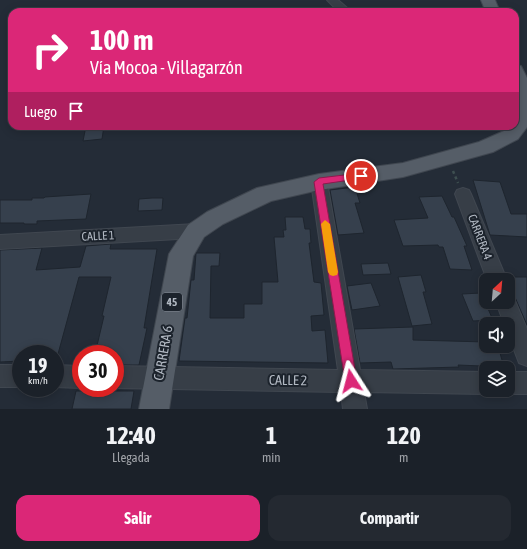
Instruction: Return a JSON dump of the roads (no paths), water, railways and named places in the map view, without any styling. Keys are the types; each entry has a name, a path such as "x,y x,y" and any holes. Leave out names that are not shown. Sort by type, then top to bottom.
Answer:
{"main road":[{"path":"519,83 525,92 527,110"},
{"name":"45","path":"519,125 527,114"},
{"name":"45","path":"196,231 215,218 265,194 319,182 402,170 486,146 511,136 515,130"},
{"name":"CARRERA 6","path":"154,409 181,254 196,231"}],"street":[{"path":"332,0 341,8"},
{"path":"319,182 355,409"},
{"name":"CARRERA 4","path":"463,194 494,273"},
{"name":"CALLE 1","path":"0,242 196,231"},
{"path":"509,309 527,356"},
{"path":"0,376 12,376"},
{"name":"CALLE 2","path":"124,377 479,383"},
{"path":"515,383 527,383"}]}
